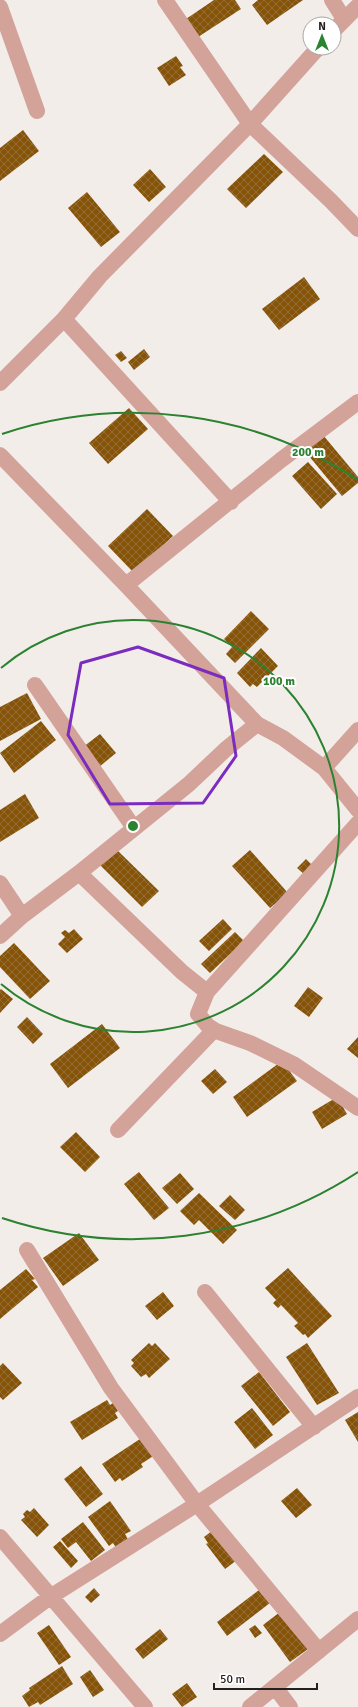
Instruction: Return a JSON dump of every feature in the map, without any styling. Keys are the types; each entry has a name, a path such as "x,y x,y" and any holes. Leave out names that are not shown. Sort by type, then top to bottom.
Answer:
{"street":[{"path":"165,0 250,124 331,201 358,229"},
{"path":"332,0 337,16"},
{"path":"342,21 358,6"},
{"path":"0,7 37,111"},
{"path":"0,383 64,320 100,276 250,124 311,56"},
{"path":"64,320 230,502"},
{"path":"126,585 281,460 356,407"},
{"path":"0,455 126,585 257,724 283,738 324,768 358,810"},
{"path":"35,685 134,828"},
{"path":"0,936 22,916 79,873 189,784 226,749 257,724"},
{"path":"324,768 358,730"},
{"path":"358,822 207,992 198,1014 214,1030 250,1043 295,1065 358,1108"},
{"path":"79,873 182,972 207,992"},
{"path":"0,883 22,916"},
{"path":"118,1130 214,1030"},
{"path":"27,1250 111,1388 197,1504 319,1651"},
{"path":"205,1292 314,1427"},
{"path":"0,1634 50,1597 197,1504 358,1397"},
{"path":"0,1537 145,1707"},
{"path":"250,1707 358,1620"},
{"path":"275,1686 290,1707"}],"highlighted area":[{"path":"138,647 224,678 236,756 203,803 110,804 68,735 81,663"}],"building":[{"path":"214,0 235,0 241,9 195,39 183,21"},
{"path":"258,0 303,0 267,25 252,5"},
{"path":"176,56 183,66 180,67 186,75 169,86 157,68"},
{"path":"23,130 39,151 0,181 0,148"},
{"path":"264,154 283,172 246,208 227,189"},
{"path":"150,169 166,187 149,202 133,185"},
{"path":"87,192 120,232 101,247 68,208"},
{"path":"304,277 320,299 279,330 262,309"},
{"path":"144,349 150,357 134,370 128,362"},
{"path":"121,351 127,358 121,362 115,355"},
{"path":"129,408 148,429 108,464 89,443"},
{"path":"323,435 358,477 358,483 342,496 304,450"},
{"path":"308,462 337,494 321,509 292,476"},
{"path":"147,509 173,536 134,573 108,546"},
{"path":"251,611 269,629 235,663 226,654 232,647 224,639"},
{"path":"261,648 278,666 257,687 253,684 250,687 237,673"},
{"path":"27,693 41,719 0,741 0,707"},
{"path":"41,721 56,740 14,773 0,753"},
{"path":"100,734 116,753 99,767 83,747"},
{"path":"25,794 39,818 0,842 0,810"},
{"path":"116,849 159,891 142,907 100,865"},
{"path":"250,850 288,893 270,908 232,866"},
{"path":"306,859 312,865 304,874 297,868"},
{"path":"223,919 232,929 209,951 199,941"},
{"path":"74,929 83,939 67,953 58,944 65,937 61,933 65,930 69,933"},
{"path":"235,932 244,941 210,973 201,964"},
{"path":"14,943 50,981 30,999 0,967 0,956"},
{"path":"308,987 323,998 309,1017 294,1006"},
{"path":"1,989 13,999 0,1013 0,990"},
{"path":"27,1017 43,1034 33,1044 17,1027"},
{"path":"102,1024 120,1048 68,1088 50,1064"},
{"path":"358,1037 358,1058 347,1049"},
{"path":"282,1061 297,1081 247,1117 233,1097"},
{"path":"215,1069 227,1082 213,1094 201,1081"},
{"path":"337,1097 347,1114 322,1129 312,1112"},
{"path":"76,1132 100,1157 85,1172 60,1147"},
{"path":"139,1172 169,1208 154,1220 124,1184"},
{"path":"180,1173 194,1189 177,1204 162,1188"},
{"path":"199,1193 237,1230 223,1244 199,1220 194,1225 180,1211"},
{"path":"230,1195 245,1210 235,1220 219,1206"},
{"path":"79,1233 99,1260 63,1286 43,1258"},
{"path":"288,1268 332,1316 308,1338 294,1326 298,1323 281,1305 278,1308 273,1303 276,1300 265,1288"},
{"path":"26,1269 35,1279 32,1280 38,1287 0,1319 0,1290"},
{"path":"163,1292 174,1306 157,1320 145,1306"},
{"path":"149,1343 152,1346 155,1343 170,1359 149,1378 146,1374 141,1377 131,1366 134,1363 131,1360"},
{"path":"307,1343 339,1393 317,1405 286,1357"},
{"path":"3,1363 22,1383 3,1400 0,1397 0,1366"},
{"path":"259,1372 290,1412 273,1426 241,1386"},
{"path":"107,1400 110,1405 113,1403 118,1411 115,1413 118,1418 82,1440 70,1422"},
{"path":"252,1408 273,1435 255,1449 234,1422"},
{"path":"358,1412 358,1442 345,1420"},
{"path":"143,1437 155,1455 141,1464 143,1467 122,1481 120,1478 115,1482 102,1464"},
{"path":"81,1466 103,1494 86,1507 64,1479"},
{"path":"297,1488 312,1505 296,1518 281,1501"},
{"path":"110,1501 131,1531 125,1534 129,1541 117,1549 113,1543 109,1546 88,1517"},
{"path":"34,1508 49,1525 37,1537 21,1520 25,1517 23,1514 27,1510 30,1512"},
{"path":"83,1522 105,1550 91,1561 76,1542 68,1548 61,1539"},
{"path":"212,1531 237,1560 225,1569 206,1544 208,1543 204,1537"},
{"path":"60,1541 78,1561 71,1568 53,1547"},
{"path":"94,1588 100,1595 91,1603 85,1597"},
{"path":"259,1590 270,1603 227,1636 217,1622"},
{"path":"280,1612 308,1649 290,1662 263,1625"},
{"path":"49,1625 71,1657 59,1665 37,1633"},
{"path":"255,1625 262,1633 255,1638 249,1629"},
{"path":"160,1629 168,1639 143,1659 135,1649"},
{"path":"62,1666 73,1684 40,1705 38,1702 29,1707 22,1696 30,1690 29,1688"},
{"path":"90,1670 104,1690 93,1697 80,1677"},
{"path":"187,1683 197,1697 182,1707 172,1694"}]}
